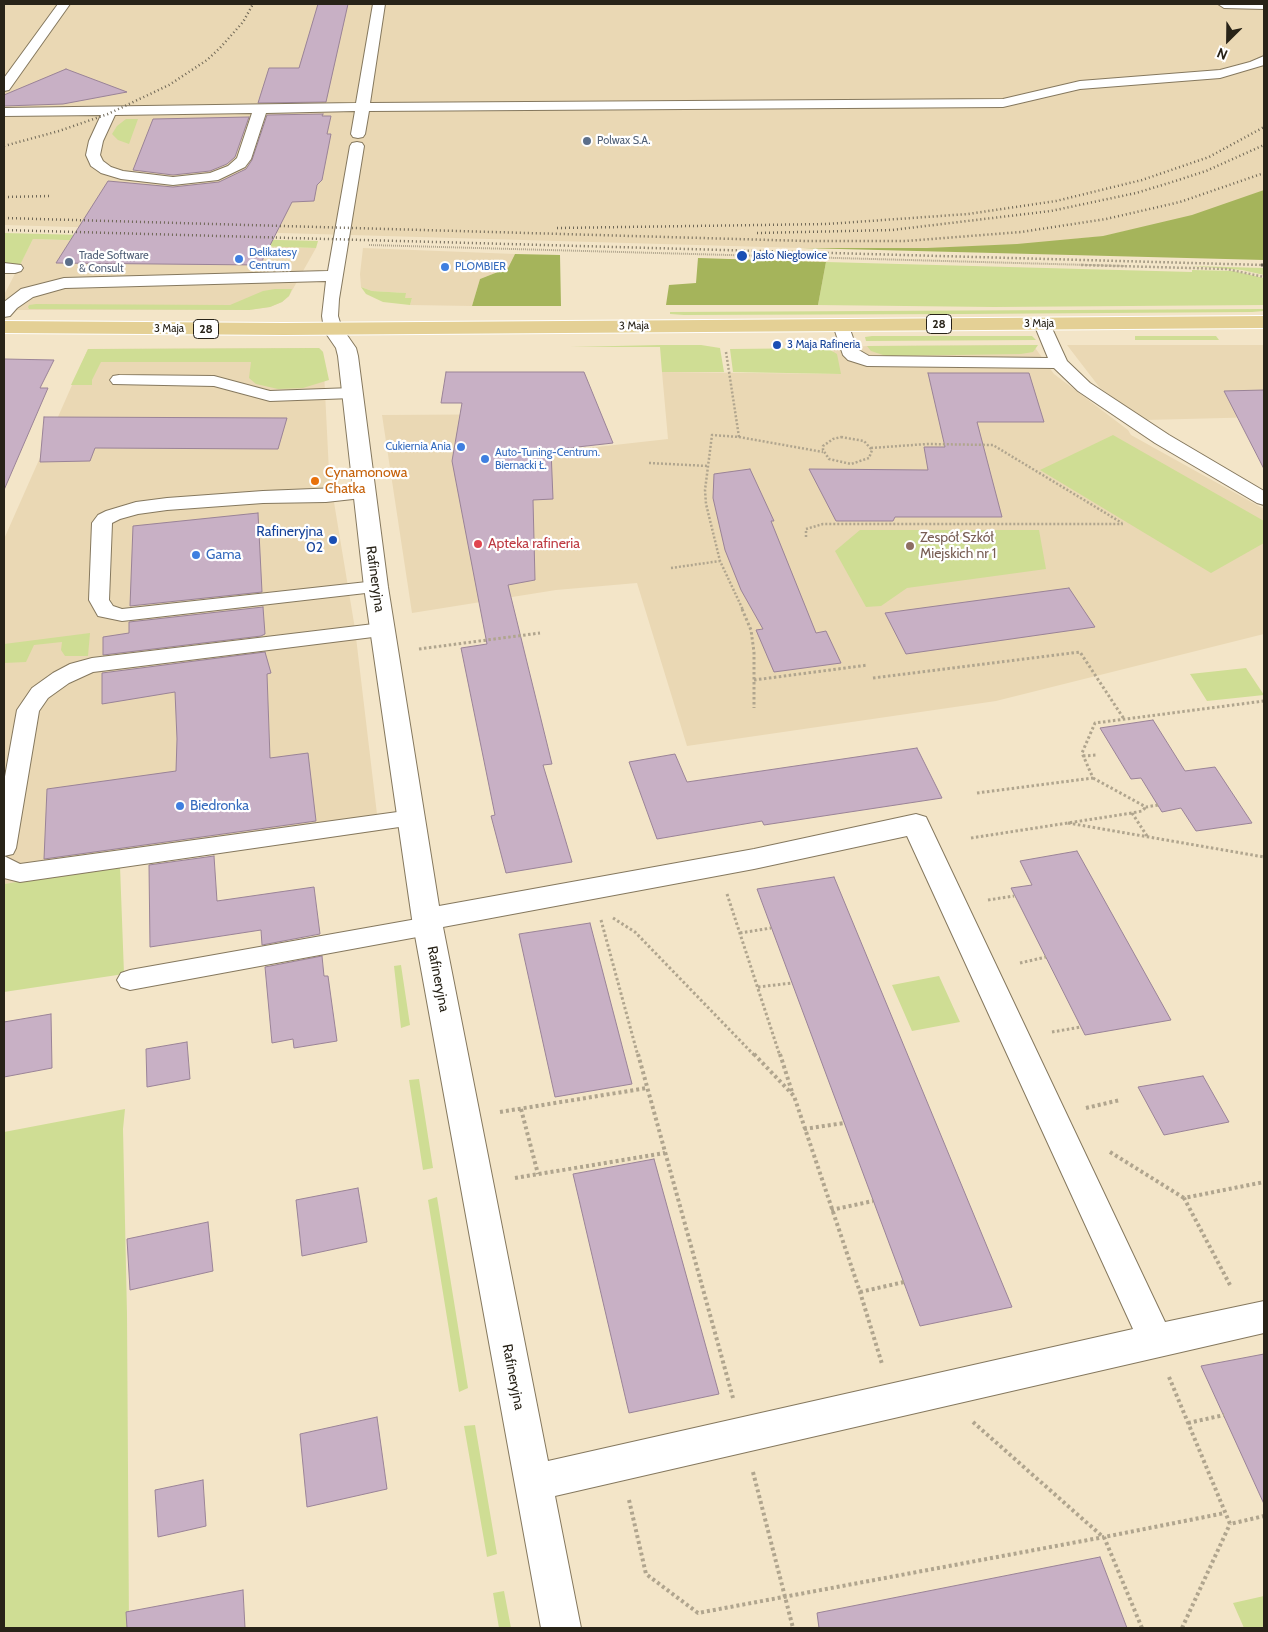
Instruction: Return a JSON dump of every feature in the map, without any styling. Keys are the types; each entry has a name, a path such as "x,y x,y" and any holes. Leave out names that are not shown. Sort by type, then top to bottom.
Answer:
{"main road":[{"name":"3 Maja","path":"4,327 333,328 1264,322"}],"street":[{"name":"Rafineryjna","path":"333,328 346,348 382,630 428,923 561,1628"},
{"path":"428,923 754,859 916,824 1162,1356"},
{"path":"533,1482 937,1390 1162,1356 1264,1317"}],"lane":[{"path":"4,87 64,4"},
{"path":"333,328 330,316 334,276 379,4"},
{"path":"1224,4 1264,5"},
{"path":"4,112 1004,102 1080,85 1220,74 1255,65 1264,60"},
{"path":"110,110 96,140 93,155 96,163 106,170 121,175 173,181 213,176 233,169 240,164 244,159 260,108"},
{"path":"4,312 17,298 27,293 64,283 334,276"},
{"path":"1042,324 1060,363 1077,381 1128,418 1195,460 1264,498"},
{"path":"841,325 849,351 867,362 1060,363"},
{"path":"119,380 214,381 270,396 352,394"},
{"path":"364,493 263,497 167,504 136,508 113,515 102,523 99,600 103,609 108,612 122,614 376,587"},
{"path":"4,848 28,710 40,693 78,668 382,630"},
{"path":"4,865 10,871 20,873 412,818"},
{"path":"130,980 428,923"}],"path":[{"path":"360,245 1227,269 1264,277"},
{"path":"724,344 739,437"},
{"path":"754,708 754,652 751,630 746,614 739,604 720,561 706,504 705,490 712,435 739,437 823,452"},
{"path":"841,437 857,439 871,448 872,454 869,458 850,464 835,462 829,459 823,452 823,446 827,442 841,437"},
{"path":"806,537 804,533 806,529 823,524 1123,524 993,445 927,444 871,448"},
{"path":"649,462 708,466"},
{"path":"671,568 720,561"},
{"path":"418,649 540,633"},
{"path":"873,678 1080,652 1124,719"},
{"path":"754,680 868,665"},
{"path":"1093,778 1082,752 1095,723 1264,701"},
{"path":"1083,756 1097,755"},
{"path":"977,793 1093,778 1146,807"},
{"path":"970,838 1132,813 1142,811 1146,807 1158,805"},
{"path":"1132,813 1147,836"},
{"path":"1068,823 1264,857"},
{"path":"725,888 831,1210 860,1292 885,1374"},
{"path":"978,901 1014,896"},
{"path":"605,912 635,932 794,1096"},
{"path":"600,917 743,1434 793,1628"},
{"path":"740,934 771,928"},
{"path":"1019,963 1046,958"},
{"path":"758,987 792,983"},
{"path":"1044,1034 1081,1027"},
{"path":"491,1113 647,1088"},
{"path":"1079,1110 1120,1100"},
{"path":"521,1109 538,1174"},
{"path":"804,1128 844,1123"},
{"path":"1108,1151 1184,1198 1233,1290"},
{"path":"512,1179 665,1153"},
{"path":"1184,1198 1264,1182"},
{"path":"831,1210 873,1201"},
{"path":"860,1292 904,1282"},
{"path":"1162,1356 1230,1524 1182,1628"},
{"path":"937,1390 1104,1537 1142,1628"},
{"path":"1188,1423 1224,1415"},
{"path":"621,1462 646,1574 698,1613 1225,1513"},
{"path":"1230,1524 1264,1516"}],"shaded area":[{"path":"4,4 1264,4 1264,191 1193,216 1104,236 1018,245 928,249 801,248 4,225"},
{"path":"33,239 316,248 289,296 282,302 270,307 249,310 4,310 4,295"},
{"path":"363,248 515,254 508,268 480,279 472,306 410,305 412,298 404,298 405,293 372,291 361,287 360,274"},
{"name":"Zespół Szkół Miejskich nr 1","path":"1033,345 1054,374 1128,430 1131,435 1264,509 1264,634 996,701 687,746 637,583 556,590 412,613 382,415 553,414 552,452 668,439 662,372 840,374 833,351 829,349 867,346"},
{"path":"1067,345 1264,345 1264,417 1145,420 1100,388"},
{"path":"319,348 323,352 329,472 355,629 379,831 4,884 4,539 88,349"}],"green space":[{"path":"126,119 138,119 129,144 118,140 112,134 117,126"},
{"path":"1264,190 1264,260 801,248 927,248 1017,244 1103,236 1192,215"},
{"path":"4,233 318,241 316,248 33,239 20,265 4,265"},
{"path":"515,254 560,255 561,306 472,306 480,279 508,268"},
{"path":"698,258 826,262 818,305 666,305 669,285 696,283"},
{"path":"826,262 1192,272 1192,270 1233,271 1264,278 1264,305 994,307 818,305"},
{"path":"1190,266 1264,268 1264,275 1242,270"},
{"path":"361,287 372,291 406,293 405,298 412,298 410,305 383,302 366,294"},
{"path":"292,289 289,296 282,302 270,307 249,310 29,309 28,307 29,305 36,304 230,305 263,291"},
{"path":"1264,309 1264,311 1252,312 670,314 670,312"},
{"path":"1032,336 1036,340 866,341 865,337"},
{"path":"1135,336 1216,336 1219,340 1135,340"},
{"path":"701,345 720,348 724,372 662,372 660,347 570,347"},
{"path":"1038,345 1033,352 1021,354 886,356 871,351 867,346"},
{"path":"319,348 323,352 329,380 303,388 278,389 256,384 249,378 251,362 101,362 92,380 92,385 71,385 88,349"},
{"path":"827,348 837,354 841,374 733,372 730,349"},
{"path":"1113,435 1264,521 1264,543 1211,573 1040,470"},
{"path":"860,530 1039,530 1046,569 907,588 881,606 866,607 835,551"},
{"path":"90,633 88,656 65,656 61,650 62,642 34,645 26,662 4,663 4,644"},
{"path":"1246,668 1264,695 1207,701 1190,674"},
{"path":"120,866 124,974 4,992 4,884"},
{"path":"401,965 410,1025 401,1028 394,966"},
{"path":"939,976 960,1022 912,1031 892,985"},
{"path":"419,1079 433,1168 423,1170 409,1080"},
{"path":"125,1109 123,1129 127,1314 129,1628 4,1628 4,1132"},
{"path":"437,1197 468,1388 459,1392 428,1200"},
{"path":"475,1425 497,1554 487,1557 464,1426"},
{"path":"504,1591 511,1628 499,1628 493,1593"},
{"path":"1264,1596 1264,1628 1244,1628 1233,1603"}],"building":[{"path":"318,4 348,4 326,102 258,103 269,68 299,68"},
{"path":"66,69 127,92 63,104 4,106 4,95"},
{"path":"323,114 322,116 331,116 327,134 331,134 322,180 317,185 314,201 292,202 260,265 56,263 108,181 173,187 219,182 246,169 252,160 267,115"},
{"path":"249,117 235,157 227,164 210,171 173,175 133,170 153,119"},
{"path":"4,359 54,360 40,388 48,388 4,490"},
{"path":"446,372 584,372 613,443 551,450 553,499 533,500 535,580 508,585 552,764 543,765 572,862 506,873 491,816 495,815 461,648 487,644 452,461 462,403 441,403"},
{"path":"928,373 1029,373 1044,422 977,422 1002,517 895,517 893,521 836,521 809,469 928,470 924,447 945,447"},
{"path":"1264,390 1264,469 1224,391"},
{"path":"44,417 287,418 278,449 95,448 90,461 40,462"},
{"path":"750,469 774,521 771,521 816,633 826,631 841,663 774,672 756,630 763,629 741,590 725,550 713,498 714,474"},
{"name":"Gama","path":"258,513 262,592 130,606 133,526"},
{"path":"1069,588 1095,627 906,654 885,613"},
{"path":"263,607 265,634 261,636 103,655 103,637 129,633 129,622"},
{"name":"Biedronka","path":"265,652 271,673 267,674 270,758 308,753 316,821 44,859 47,789 176,771 175,692 102,704 102,673"},
{"path":"1153,720 1185,771 1215,767 1252,823 1196,831 1181,808 1162,812 1141,778 1131,779 1100,728"},
{"path":"917,748 942,798 764,825 762,821 657,839 629,762 675,754 687,782"},
{"path":"1077,851 1171,1020 1085,1035 1011,888 1032,885 1020,861"},
{"path":"214,856 217,901 314,887 320,934 262,945 261,930 150,947 149,865"},
{"path":"834,877 1012,1307 920,1326 757,889"},
{"path":"590,923 632,1084 555,1097 519,934"},
{"path":"322,956 324,976 328,976 337,1041 294,1048 293,1039 272,1043 265,967"},
{"path":"51,1014 52,1068 4,1077 4,1022"},
{"path":"187,1042 190,1079 147,1087 146,1049"},
{"path":"1203,1076 1229,1122 1164,1135 1138,1087"},
{"path":"654,1159 719,1394 629,1413 573,1174"},
{"path":"358,1188 367,1242 302,1256 296,1200"},
{"path":"208,1222 213,1271 130,1290 127,1239"},
{"path":"1264,1354 1264,1504 1201,1366"},
{"path":"377,1417 387,1489 307,1507 300,1434"},
{"path":"203,1480 206,1526 158,1537 155,1490"},
{"path":"1100,1557 1127,1628 819,1628 817,1613"},
{"path":"243,1590 245,1628 127,1628 126,1612"}],"railway":[{"path":"4,146 59,131 108,114 169,85 207,60 220,48 243,22 253,4"},
{"path":"557,228 827,224 968,214 1056,201 1142,180 1209,157 1264,127"},
{"path":"757,233 892,230 1051,211 1136,193 1169,183 1206,171 1264,145"},
{"path":"4,218 806,241 906,241 1021,232 1106,219 1180,202 1264,173"},
{"path":"4,197 50,196"},
{"path":"4,230 1264,265 1261,265"}],"place":[{"name":"Polwax S.A.","path":"587,141"},
{"name":"Jasło Niegłowice","path":"742,256"},
{"name":"Delikatesy Centrum","path":"239,259"},
{"name":"Trade Software & Consult","path":"69,262"},
{"name":"PLOMBIER","path":"445,267"},
{"name":"3 Maja Rafineria","path":"777,345"},
{"name":"Cukiernia Ania","path":"461,447"},
{"name":"Auto-Tuning-Centrum. Biernacki Ł.","path":"485,459"},
{"name":"Cynamonowa Chatka","path":"315,481"},
{"name":"Rafineryjna 02","path":"333,540"},
{"name":"Apteka rafineria","path":"478,544"},
{"name":"Zespół Szkół Miejskich nr 1","path":"910,546"},
{"name":"Gama","path":"196,555"},
{"name":"Biedronka","path":"180,806"}]}
